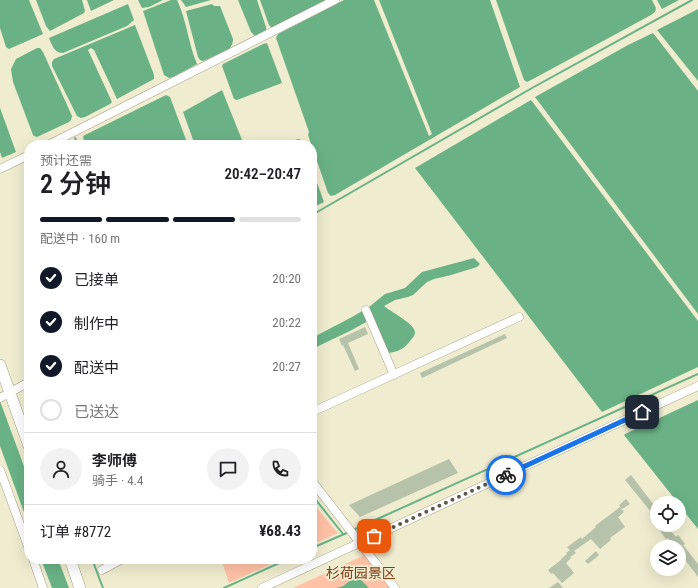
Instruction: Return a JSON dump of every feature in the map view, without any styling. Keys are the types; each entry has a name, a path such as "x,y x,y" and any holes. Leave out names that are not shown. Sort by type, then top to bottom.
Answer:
{"main road":[{"path":"0,365 5,395 24,435"},
{"path":"72,564 80,588"}],"street":[{"path":"58,140 335,0"},
{"path":"0,169 24,157"},
{"path":"366,310 394,375"},
{"path":"317,410 519,317"},
{"path":"5,395 24,385"},
{"path":"317,563 698,386"},
{"path":"0,470 24,535"},
{"path":"317,488 395,588"},
{"path":"35,564 43,588"},
{"path":"102,570 113,564"},
{"path":"262,588 314,564"}],"green space":[{"path":"317,508 338,533 317,543"},
{"name":"杉荷园景区","path":"365,555 391,588 293,588"},
{"path":"223,564 271,564 229,583"}],"shaded area":[{"path":"0,0 29,0 43,34 9,49 6,47 0,28"},
{"path":"36,0 82,0 85,11 84,13 50,31 46,26"},
{"path":"87,0 114,0 91,11"},
{"path":"138,0 163,0 149,7 142,8"},
{"path":"171,0 177,0 197,64 169,78 164,75 143,11"},
{"path":"181,0 211,0 186,7"},
{"path":"238,0 257,0 266,27 266,33 255,36 251,32"},
{"path":"260,0 330,0 276,27 271,27"},
{"path":"344,0 374,0 429,136 432,134 379,0 490,0 520,87 331,196 328,193 317,161 317,140 310,140 308,135 309,132 276,38 278,34"},
{"path":"496,0 652,0 656,8 655,12 651,15 527,82 524,80"},
{"path":"657,0 679,0 662,9"},
{"path":"128,4 134,20 127,26 63,53 57,52 52,46 49,38"},
{"path":"212,4 214,6 220,6 233,41 232,45 227,51 203,61 198,57 186,11"},
{"path":"698,9 698,81 657,30"},
{"path":"135,25 154,75 154,79 117,99 94,50 91,48 88,50 112,102 85,117 81,118 77,116 52,66 52,62 54,59"},
{"path":"653,33 698,91 698,314 535,97 628,45"},
{"path":"267,43 282,83 237,100 234,99 222,66 223,64"},
{"path":"37,48 40,48 43,52 72,116 69,122 37,137 33,135 13,82 11,69 16,59"},
{"path":"222,90 242,140 193,140 183,112"},
{"path":"166,95 170,97 186,140 84,140 83,136"},
{"path":"531,100 698,321 698,367 602,412 415,168"},
{"path":"0,108 16,152 2,158 0,152"},
{"path":"317,183 324,202 317,206"},
{"path":"474,258 480,264 477,267 427,282 413,295 395,300 384,306 407,321 414,329 414,336 406,346 401,349 389,353 387,352 368,321 317,347 317,335 369,307 385,294 405,288 422,272"},
{"path":"698,400 698,529 686,514 686,496 672,496 624,435"},
{"path":"0,401 24,466 24,512 0,446"},
{"path":"43,564 60,564 69,588 52,588"},
{"path":"355,577 359,578 369,588 336,588 343,586"}],"building":[{"path":"365,327 368,334 348,343 359,369 355,371 339,339"},
{"path":"505,334 507,338 422,378 420,373"},
{"path":"449,459 458,473 360,517 349,505"},
{"path":"631,475 650,500 650,511 625,480"},
{"path":"626,499 630,504 622,509 619,505"},
{"path":"620,507 624,512 618,517 625,527 610,538 611,540 600,549 591,539 574,551 576,553 570,557 571,558 566,563 574,573 562,583 553,573 551,574 548,570 567,554 566,553 570,550 567,547 581,537 582,539 596,527 595,526"},
{"path":"661,532 672,532 676,537 678,535 682,540 670,540 668,538 666,539"},
{"path":"686,549 698,564 698,577 686,561"},
{"path":"596,551 599,555 588,564 585,561"},
{"path":"558,582 563,588 549,588"}],"waterway":[{"path":"317,212 532,88 692,0"},
{"path":"353,530 698,374"},
{"path":"317,501 343,534"},
{"path":"317,546 349,532"},
{"path":"94,564 103,588"},
{"path":"224,588 277,564"}],"way so far":[{"path":"374,536 506,475"}],"route":[{"path":"506,475 642,412"}]}
